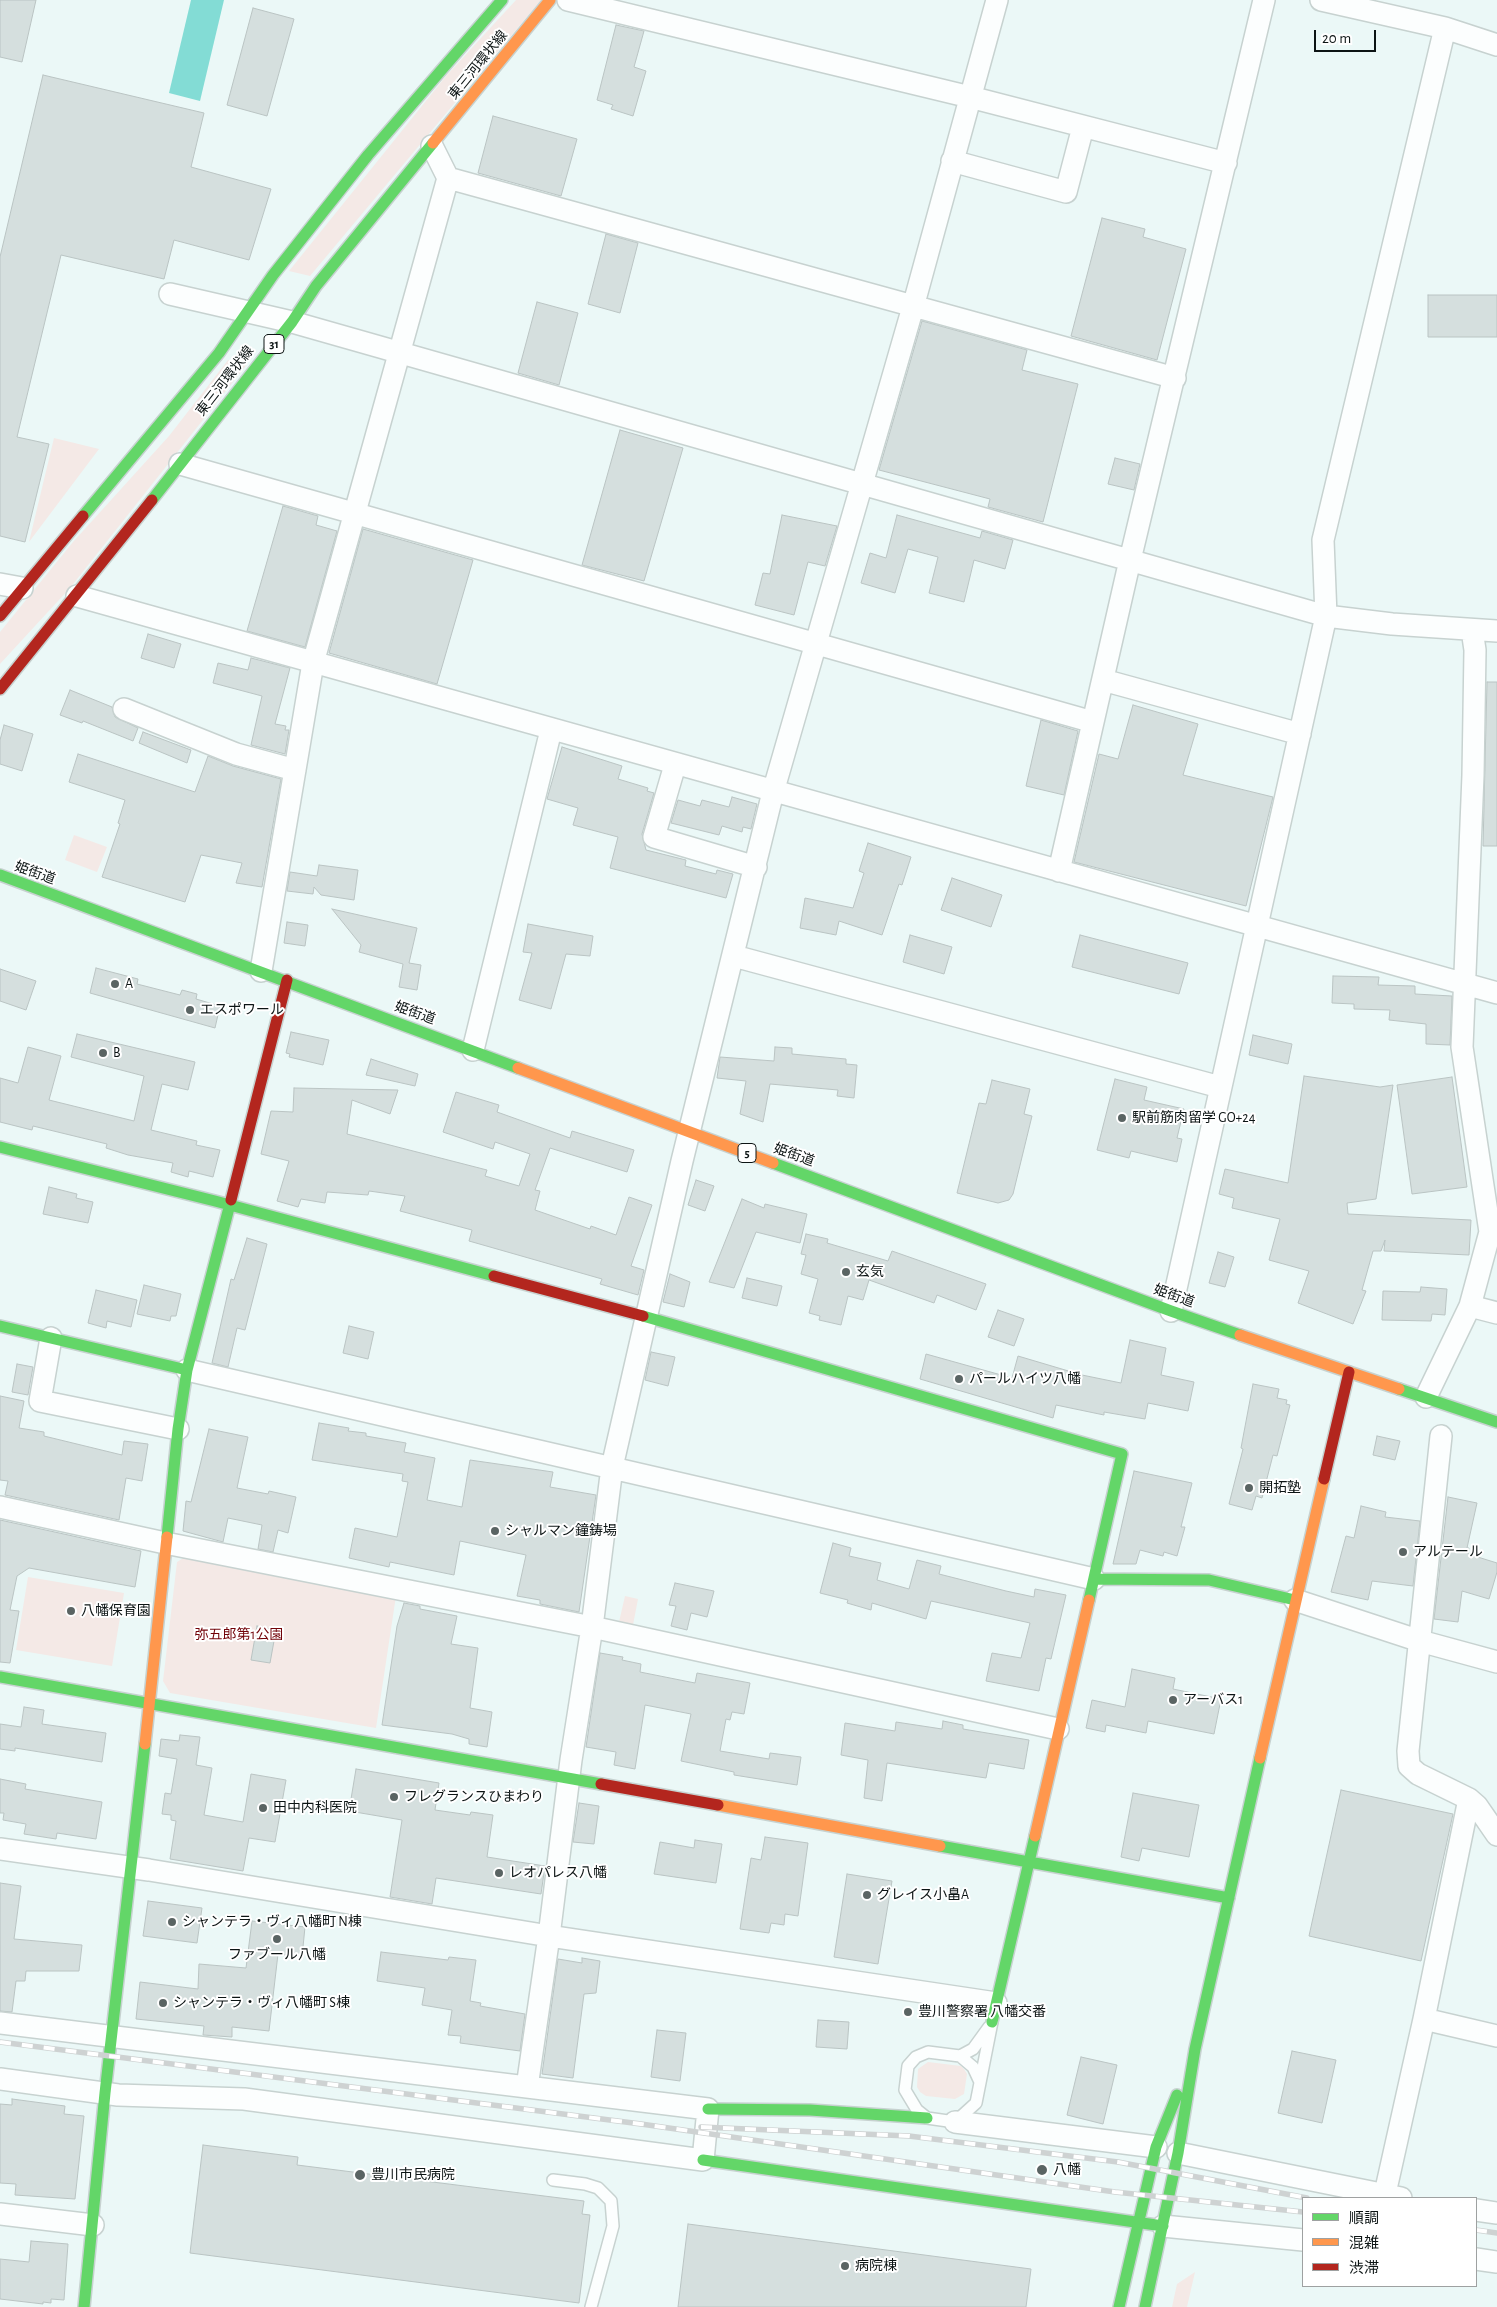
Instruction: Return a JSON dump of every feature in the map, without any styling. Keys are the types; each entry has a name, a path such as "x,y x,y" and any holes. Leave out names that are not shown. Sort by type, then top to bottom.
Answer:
{"street":[{"name":"東三河環状線","path":"0,616 219,353 273,275 362,163 502,0"},
{"name":"東三河環状線","path":"0,688 77,596 292,322 316,286 550,0"},
{"path":"568,0 970,97 1226,163"},
{"path":"527,2087 549,1936 568,1779 592,1627 612,1467 690,1132 773,792 817,642 860,484 913,307 997,0"},
{"path":"1059,871 1130,560 1264,0"},
{"path":"1321,0 1445,28 1497,45"},
{"path":"1171,1311 1220,1088 1259,926 1326,616 1323,540 1445,28"},
{"path":"952,161 1066,192 1083,127"},
{"path":"261,971 313,663 448,178 432,146"},
{"path":"448,178 1175,378"},
{"path":"170,294 292,322 1326,616 1392,624 1497,630"},
{"path":"180,464 817,642 1093,722"},
{"path":"0,584 22,588"},
{"path":"77,596 1497,993"},
{"path":"1426,1398 1470,1306 1490,1232 1462,1047 1473,775 1475,650 1472,630"},
{"path":"1102,680 1300,734"},
{"path":"124,709 236,754 295,770"},
{"path":"473,1050 551,730"},
{"path":"675,764 654,837 756,866"},
{"name":"姫街道","path":"0,876 287,980 1171,1311 1497,1422"},
{"path":"734,956 1220,1088"},
{"path":"84,2307 105,2093 132,1868 165,1543 187,1370 287,980"},
{"path":"0,1147 228,1205 647,1317 1122,1454 994,2013 549,1936 132,1868 0,1849"},
{"path":"1470,1306 1497,1314"},
{"path":"0,1326 1094,1579 1209,1580 1295,1600 1420,1641 1497,1662"},
{"path":"51,1338 40,1401 178,1429"},
{"path":"1145,2307 1178,2153 1195,2049 1295,1600 1349,1372"},
{"path":"1442,1436 1408,1751 1410,1766 1418,1774 1469,1799 1477,1806 1497,1834"},
{"path":"0,1507 165,1543 592,1627 1058,1730"},
{"path":"0,1677 1029,1860 1229,1898"},
{"path":"1178,2153 1390,2197 1469,1799"},
{"path":"1424,2019 1497,2036"},
{"path":"0,2023 708,2109 810,2110 927,2118"},
{"path":"1119,2307 1156,2147 1195,2049"},
{"path":"0,2078 105,2093 244,2098 703,2160 1139,2223 1302,2240"},
{"path":"703,2160 708,2109"},
{"path":"955,2122 1156,2147"},
{"path":"1477,2210 1497,2213"},
{"path":"0,2214 93,2225"},
{"path":"1477,2259 1497,2262"}],"lane":[{"path":"960,2056 974,2049 994,2013"},
{"path":"980,2082 973,2067 960,2056 928,2052 916,2057 908,2066 905,2090 917,2110 927,2118 955,2122 976,2103 994,2013"},
{"path":"553,2180 585,2184 598,2188 611,2201 614,2212 613,2226 591,2307"}],"green space":[{"path":"516,0 541,0 310,276 289,271 446,76"},
{"path":"228,360 248,363 70,588 0,664 0,632 73,542 169,436"},
{"path":"54,438 99,449 29,542"},
{"path":"74,835 107,847 97,872 65,860"},
{"name":"弥五郎第1公園","path":"188,1555 396,1596 376,1728 170,1693 163,1681 177,1562"},
{"path":"28,1577 124,1593 112,1666 16,1650"},
{"path":"625,1596 638,1599 633,1625 619,1622"},
{"path":"928,2062 961,2066 967,2074 964,2094 955,2099 926,2096 920,2092 917,2087 918,2069"},
{"path":"1195,2272 1187,2307 1172,2307 1177,2284"}],"water":[{"path":"191,0 224,0 200,101 169,93"}],"building":[{"path":"0,0 36,0 22,62 0,57"},
{"path":"253,8 294,19 267,116 227,105"},
{"path":"616,25 644,31 634,67 646,71 633,116 611,109 613,105 597,100"},
{"path":"43,75 204,113 191,167 271,189 249,260 174,240 164,279 61,255 17,437 49,444 25,542 0,536 0,257"},
{"path":"493,116 577,139 561,196 478,173"},
{"path":"1102,218 1145,229 1143,237 1186,249 1157,360 1071,336"},
{"path":"606,234 638,243 620,313 588,304"},
{"path":"1428,295 1497,295 1497,337 1428,337"},
{"path":"537,302 578,313 559,385 518,373"},
{"path":"922,321 1027,350 1022,370 1078,384 1043,522 988,507 990,499 879,470"},
{"path":"620,430 683,448 644,581 582,565"},
{"path":"1115,458 1140,464 1134,490 1108,484"},
{"path":"283,506 318,516 316,525 337,531 305,647 247,631"},
{"path":"782,515 837,526 825,566 808,562 794,615 755,605 763,573 770,574"},
{"path":"897,515 980,538 982,531 1013,540 1005,569 974,560 964,602 929,593 938,557 908,549 895,593 861,583 870,553 886,558"},
{"path":"363,529 473,560 437,684 329,653"},
{"path":"148,634 181,644 174,668 141,658"},
{"path":"251,658 290,668 275,724 286,726 285,730 289,730 285,754 251,745 262,696 213,683 218,663 248,670"},
{"path":"1487,682 1497,682 1497,846 1483,846"},
{"path":"70,690 112,707 115,717 138,728 133,741 83,721 82,723 60,715"},
{"path":"1133,705 1198,724 1183,775 1273,797 1246,906 1074,862 1099,754 1118,759"},
{"path":"1041,720 1078,731 1064,795 1026,786"},
{"path":"4,725 33,734 22,771 0,764 0,740"},
{"path":"143,732 191,750 187,763 139,743"},
{"path":"562,747 622,766 618,779 648,788 647,791 654,793 642,834 646,850 686,860 685,866 716,874 717,870 733,874 726,898 610,868 618,837 573,825 578,808 547,799"},
{"path":"78,754 195,792 208,756 233,766 281,779 262,887 236,883 242,863 201,855 185,902 102,877 120,824 118,823 125,800 69,782"},
{"path":"732,797 757,804 751,829 743,827 742,832 722,826 719,835 671,823 678,800 700,806 702,800 729,807"},
{"path":"868,843 911,857 902,885 899,884 882,935 839,921 836,935 800,928 805,898 853,908 864,873 859,871"},
{"path":"319,865 358,870 354,900 321,895 314,887 313,894 287,891 290,872 317,876"},
{"path":"952,878 1002,895 991,927 941,910"},
{"path":"332,909 417,928 409,963 421,965 417,990 399,987 403,964 359,952 361,945"},
{"path":"287,922 308,925 305,946 284,943"},
{"path":"528,924 593,936 590,956 566,954 551,1009 519,1000 532,953 523,952"},
{"path":"910,935 952,947 944,974 903,962"},
{"path":"1080,935 1188,963 1179,994 1072,967"},
{"path":"96,968 138,979 137,984 180,995 182,990 197,994 196,999 220,1006 215,1028 90,993"},
{"path":"0,969 36,981 26,1010 0,1001"},
{"path":"1333,976 1379,977 1378,985 1415,986 1415,994 1452,996 1450,1045 1426,1044 1426,1024 1389,1020 1390,1010 1354,1009 1354,1004 1332,1003"},
{"path":"291,1032 329,1040 323,1065 289,1057 290,1054 286,1053"},
{"path":"77,1034 195,1062 188,1090 162,1084 151,1130 197,1141 196,1145 220,1150 213,1177 189,1171 188,1177 171,1172 173,1163 128,1155 106,1148 107,1144 33,1126 32,1130 0,1122 0,1078 18,1083 28,1047 61,1056 49,1100 134,1121 144,1076 71,1057"},
{"path":"1253,1035 1292,1044 1288,1064 1249,1055"},
{"path":"775,1047 792,1048 792,1054 846,1059 846,1064 857,1065 854,1098 837,1096 838,1090 770,1084 763,1122 740,1114 746,1081 717,1078 720,1057 774,1061"},
{"path":"371,1059 418,1074 415,1086 366,1075"},
{"path":"1304,1076 1380,1087 1393,1085 1376,1199 1347,1203 1348,1214 1471,1220 1469,1255 1384,1251 1385,1240 1381,1251 1373,1251 1362,1290 1366,1291 1353,1324 1298,1303 1309,1271 1269,1260 1280,1219 1232,1208 1234,1198 1219,1194 1225,1169 1288,1183"},
{"path":"1452,1077 1467,1187 1412,1194 1397,1085"},
{"path":"1115,1079 1147,1087 1144,1100 1184,1109 1177,1138 1182,1139 1177,1162 1131,1151 1129,1158 1097,1150"},
{"path":"992,1080 1030,1089 1024,1114 1032,1116 1013,1194 1009,1200 998,1203 957,1193 979,1103 986,1104"},
{"path":"294,1088 398,1090 390,1114 352,1100 347,1134 487,1170 485,1176 519,1186 530,1154 495,1142 493,1149 443,1132 456,1092 499,1105 497,1112 570,1138 572,1131 634,1150 627,1172 550,1148 535,1190 540,1191 535,1210 590,1229 591,1226 616,1235 629,1197 652,1205 631,1266 644,1270 638,1295 600,1284 602,1279 469,1241 472,1230 400,1211 405,1196 369,1191 368,1195 327,1192 325,1203 301,1199 298,1207 277,1201 289,1161 261,1154 271,1111 293,1112"},
{"path":"696,1180 714,1186 705,1211 688,1205"},
{"path":"49,1187 77,1194 76,1198 93,1202 88,1223 43,1214"},
{"path":"742,1199 764,1208 765,1204 807,1214 800,1243 756,1232 734,1288 709,1282"},
{"path":"806,1234 828,1239 827,1243 888,1261 892,1251 986,1284 976,1310 937,1295 934,1303 869,1280 863,1300 848,1296 841,1325 819,1320 820,1316 809,1313 818,1279 801,1274 806,1255 801,1254"},
{"path":"247,1238 267,1244 245,1330 237,1328 228,1367 212,1363 231,1279 234,1280"},
{"path":"1218,1252 1234,1257 1225,1287 1209,1283"},
{"path":"670,1274 690,1282 684,1307 663,1302"},
{"path":"747,1278 782,1286 777,1306 742,1298"},
{"path":"144,1285 181,1294 176,1316 171,1316 170,1321 137,1314"},
{"path":"1421,1287 1447,1289 1445,1315 1432,1314 1431,1321 1382,1320 1383,1291 1420,1292"},
{"path":"96,1290 137,1300 131,1327 107,1321 106,1328 88,1323"},
{"path":"998,1310 1024,1319 1014,1346 988,1337"},
{"path":"349,1326 374,1332 368,1359 343,1353"},
{"path":"1130,1340 1166,1348 1161,1375 1194,1382 1188,1411 1148,1403 1145,1419 1104,1412 1104,1415 1056,1405 1053,1418 920,1379 926,1354 1012,1378 1018,1356 1082,1375 1121,1383"},
{"path":"651,1352 675,1357 668,1386 645,1380"},
{"path":"17,1364 33,1367 28,1395 12,1392"},
{"path":"1253,1384 1279,1389 1277,1398 1287,1400 1286,1404 1290,1405 1277,1456 1273,1455 1262,1498 1256,1496 1252,1510 1229,1504 1243,1449 1241,1448"},
{"path":"0,1396 24,1401 19,1428 44,1432 44,1436 122,1455 124,1441 148,1444 142,1481 126,1478 119,1520 5,1495 8,1481 0,1480"},
{"path":"319,1423 349,1428 348,1431 366,1433 366,1436 406,1443 404,1452 435,1458 427,1500 462,1507 470,1460 553,1472 550,1487 596,1495 579,1612 540,1604 540,1600 517,1596 526,1555 460,1541 454,1575 390,1562 389,1567 349,1558 355,1528 397,1537 408,1482 402,1481 403,1474 312,1460"},
{"path":"209,1429 248,1437 237,1488 268,1494 269,1491 296,1497 288,1533 278,1530 273,1552 258,1549 262,1525 228,1518 223,1542 183,1531 186,1501 191,1502"},
{"path":"1377,1436 1400,1441 1395,1460 1373,1455"},
{"path":"1134,1471 1192,1483 1181,1527 1185,1527 1177,1556 1164,1552 1163,1556 1140,1550 1136,1564 1113,1564"},
{"path":"1448,1497 1477,1503 1467,1548 1469,1548 1468,1554 1497,1563 1497,1572 1489,1599 1462,1591 1458,1622 1434,1619"},
{"path":"1361,1506 1386,1512 1385,1517 1420,1521 1413,1586 1372,1581 1368,1600 1331,1592 1346,1536 1354,1538"},
{"path":"0,1520 141,1551 135,1587 29,1568 17,1576 10,1610 19,1611 10,1663 0,1662"},
{"path":"833,1543 851,1548 849,1556 881,1563 877,1580 909,1589 917,1560 941,1566 939,1574 1006,1591 1034,1597 1035,1589 1066,1595 1051,1659 1046,1658 1039,1691 986,1681 992,1653 1021,1658 1030,1623 931,1601 926,1619 872,1603 871,1610 847,1603 848,1600 820,1593"},
{"path":"675,1583 714,1591 707,1617 691,1613 687,1630 671,1626 676,1606 669,1605"},
{"path":"404,1603 420,1606 420,1609 457,1616 451,1644 478,1648 470,1708 492,1712 487,1747 469,1744 469,1739 452,1734 382,1725 397,1626"},
{"path":"257,1626 276,1630 270,1663 251,1660"},
{"path":"600,1653 623,1657 622,1660 641,1664 640,1672 695,1683 697,1673 750,1683 744,1714 732,1712 730,1720 726,1719 720,1751 769,1759 770,1753 801,1757 797,1785 734,1775 734,1772 681,1761 691,1714 645,1705 635,1769 614,1765 616,1752 586,1747"},
{"name":"アーバス1","path":"1132,1669 1175,1678 1173,1689 1221,1699 1214,1734 1148,1721 1146,1733 1106,1725 1105,1732 1086,1728 1092,1700 1125,1707"},
{"path":"24,1707 44,1710 42,1724 106,1733 102,1762 15,1748 15,1751 0,1749 0,1724 21,1727"},
{"path":"943,1721 963,1725 963,1729 1029,1740 1024,1769 989,1763 986,1778 887,1763 882,1801 864,1798 868,1760 841,1755 845,1723 895,1731 896,1722 942,1729"},
{"path":"180,1735 200,1737 196,1765 212,1768 204,1815 243,1822 251,1774 286,1780 275,1842 249,1838 243,1871 170,1859 176,1821 171,1820 171,1815 162,1814 165,1793 171,1794 177,1759 159,1756 161,1739 179,1741"},
{"path":"356,1769 439,1783 435,1810 470,1815 471,1812 493,1815 487,1857 545,1866 541,1894 436,1878 432,1904 390,1897 402,1820 349,1811"},
{"path":"0,1779 26,1784 25,1789 102,1802 96,1839 57,1833 56,1839 24,1834 26,1824 3,1820 4,1813 0,1813"},
{"path":"1341,1790 1453,1814 1421,1961 1309,1936"},
{"path":"1133,1793 1199,1805 1189,1857 1142,1848 1139,1861 1121,1857"},
{"path":"579,1803 599,1806 594,1844 573,1842"},
{"path":"765,1837 808,1843 798,1916 785,1914 784,1925 771,1923 769,1933 740,1929 751,1858 761,1860"},
{"path":"695,1840 722,1844 716,1883 654,1874 660,1842 694,1848"},
{"path":"847,1874 892,1881 878,1964 834,1957"},
{"path":"0,1883 21,1886 14,1939 82,1945 79,1971 26,1971 25,1981 16,1981 12,2012 0,2011"},
{"name":"シャンテラ・ヴィ八幡町 N棟","path":"148,1901 202,1908 197,1943 143,1936"},
{"path":"252,1921 305,1927 302,1957 278,1954 269,2031 232,2027 232,2037 203,2035 204,2026 136,2019 140,1982 198,1989 199,1964 246,1968"},
{"path":"381,1952 448,1960 449,1957 476,1960 470,2001 481,2003 480,2006 525,2014 520,2051 460,2043 461,2036 448,2035 452,2010 422,2005 425,1988 377,1981"},
{"path":"582,1958 600,1961 596,1993 584,1994 573,2078 542,2074 558,1959 582,1963"},
{"path":"818,2020 849,2022 847,2049 816,2047"},
{"path":"657,2030 686,2033 680,2081 651,2077"},
{"path":"1292,2051 1336,2060 1322,2123 1278,2113"},
{"path":"1081,2057 1117,2065 1103,2124 1067,2115"},
{"path":"12,2099 65,2106 64,2114 84,2116 75,2199 15,2195 16,2184 0,2183 0,2104 12,2105"},
{"path":"203,2145 298,2157 297,2165 584,2201 582,2214 590,2215 579,2303 190,2253"},
{"name":"病院棟","path":"688,2224 1031,2269 1026,2307 678,2307"},
{"path":"31,2241 68,2244 64,2300 51,2299 51,2303 43,2302 43,2304 0,2299 0,2259 29,2262"}],"railway":[{"path":"0,2042 641,2124 1115,2192 1302,2212"},
{"path":"701,2127 909,2136 1118,2162 1302,2197"},
{"path":"1477,2230 1497,2233"}],"traffic: fast":[{"path":"83,516 219,353 273,275 368,155 502,0"},
{"path":"152,500 292,322 316,286 433,143"},
{"path":"0,875 518,1068"},
{"path":"0,1147 215,1201 494,1276"},
{"path":"773,1163 1240,1335"},
{"path":"167,1537 178,1429 187,1370 231,1200"},
{"path":"643,1316 1122,1454 1089,1600"},
{"path":"0,1326 187,1370"},
{"path":"1399,1389 1497,1422"},
{"path":"1094,1579 1209,1580 1295,1600"},
{"path":"0,1677 601,1784"},
{"path":"84,2307 105,2093 145,1744"},
{"path":"1145,2307 1178,2153 1195,2049 1260,1758"},
{"path":"992,2022 1035,1836"},
{"path":"940,1846 1229,1898"},
{"path":"1119,2307 1156,2147 1177,2095"},
{"path":"708,2109 810,2110 927,2118"},
{"path":"703,2160 1163,2226"}],"traffic: slow":[{"path":"433,143 550,0"},
{"path":"518,1068 773,1163"},
{"path":"1240,1335 1399,1389"},
{"path":"1260,1758 1324,1479"},
{"path":"145,1744 167,1537"},
{"path":"1035,1836 1089,1600"},
{"path":"718,1805 940,1846"}],"traffic: jam":[{"path":"0,689 152,500"},
{"path":"0,616 83,516"},
{"path":"231,1200 287,980"},
{"path":"494,1276 643,1316"},
{"path":"1324,1479 1349,1372"},
{"path":"601,1784 718,1805"}],"place":[{"name":"A","path":"115,984"},
{"name":"エスポワール","path":"190,1010"},
{"name":"B","path":"103,1053"},
{"name":"駅前筋肉留学 GO+24","path":"1122,1118"},
{"name":"玄気","path":"846,1272"},
{"name":"パールハイツ八幡","path":"959,1379"},
{"name":"開拓塾","path":"1249,1488"},
{"name":"シャルマン鐘鋳場","path":"495,1531"},
{"name":"アルテール","path":"1403,1552"},
{"name":"八幡保育園","path":"71,1611"},
{"name":"アーバス1","path":"1173,1700"},
{"name":"フレグランスひまわり","path":"394,1797"},
{"name":"田中内科医院","path":"263,1808"},
{"name":"レオパレス八幡","path":"499,1873"},
{"name":"グレイス小畠A","path":"867,1895"},
{"name":"シャンテラ・ヴィ八幡町 N棟","path":"172,1922"},
{"name":"ファブール八幡","path":"277,1939"},
{"name":"シャンテラ・ヴィ八幡町 S棟","path":"163,2003"},
{"name":"豊川警察署 八幡交番","path":"908,2012"},
{"name":"八幡","path":"1042,2170"},
{"name":"豊川市民病院","path":"360,2175"},
{"name":"病院棟","path":"845,2266"}]}
